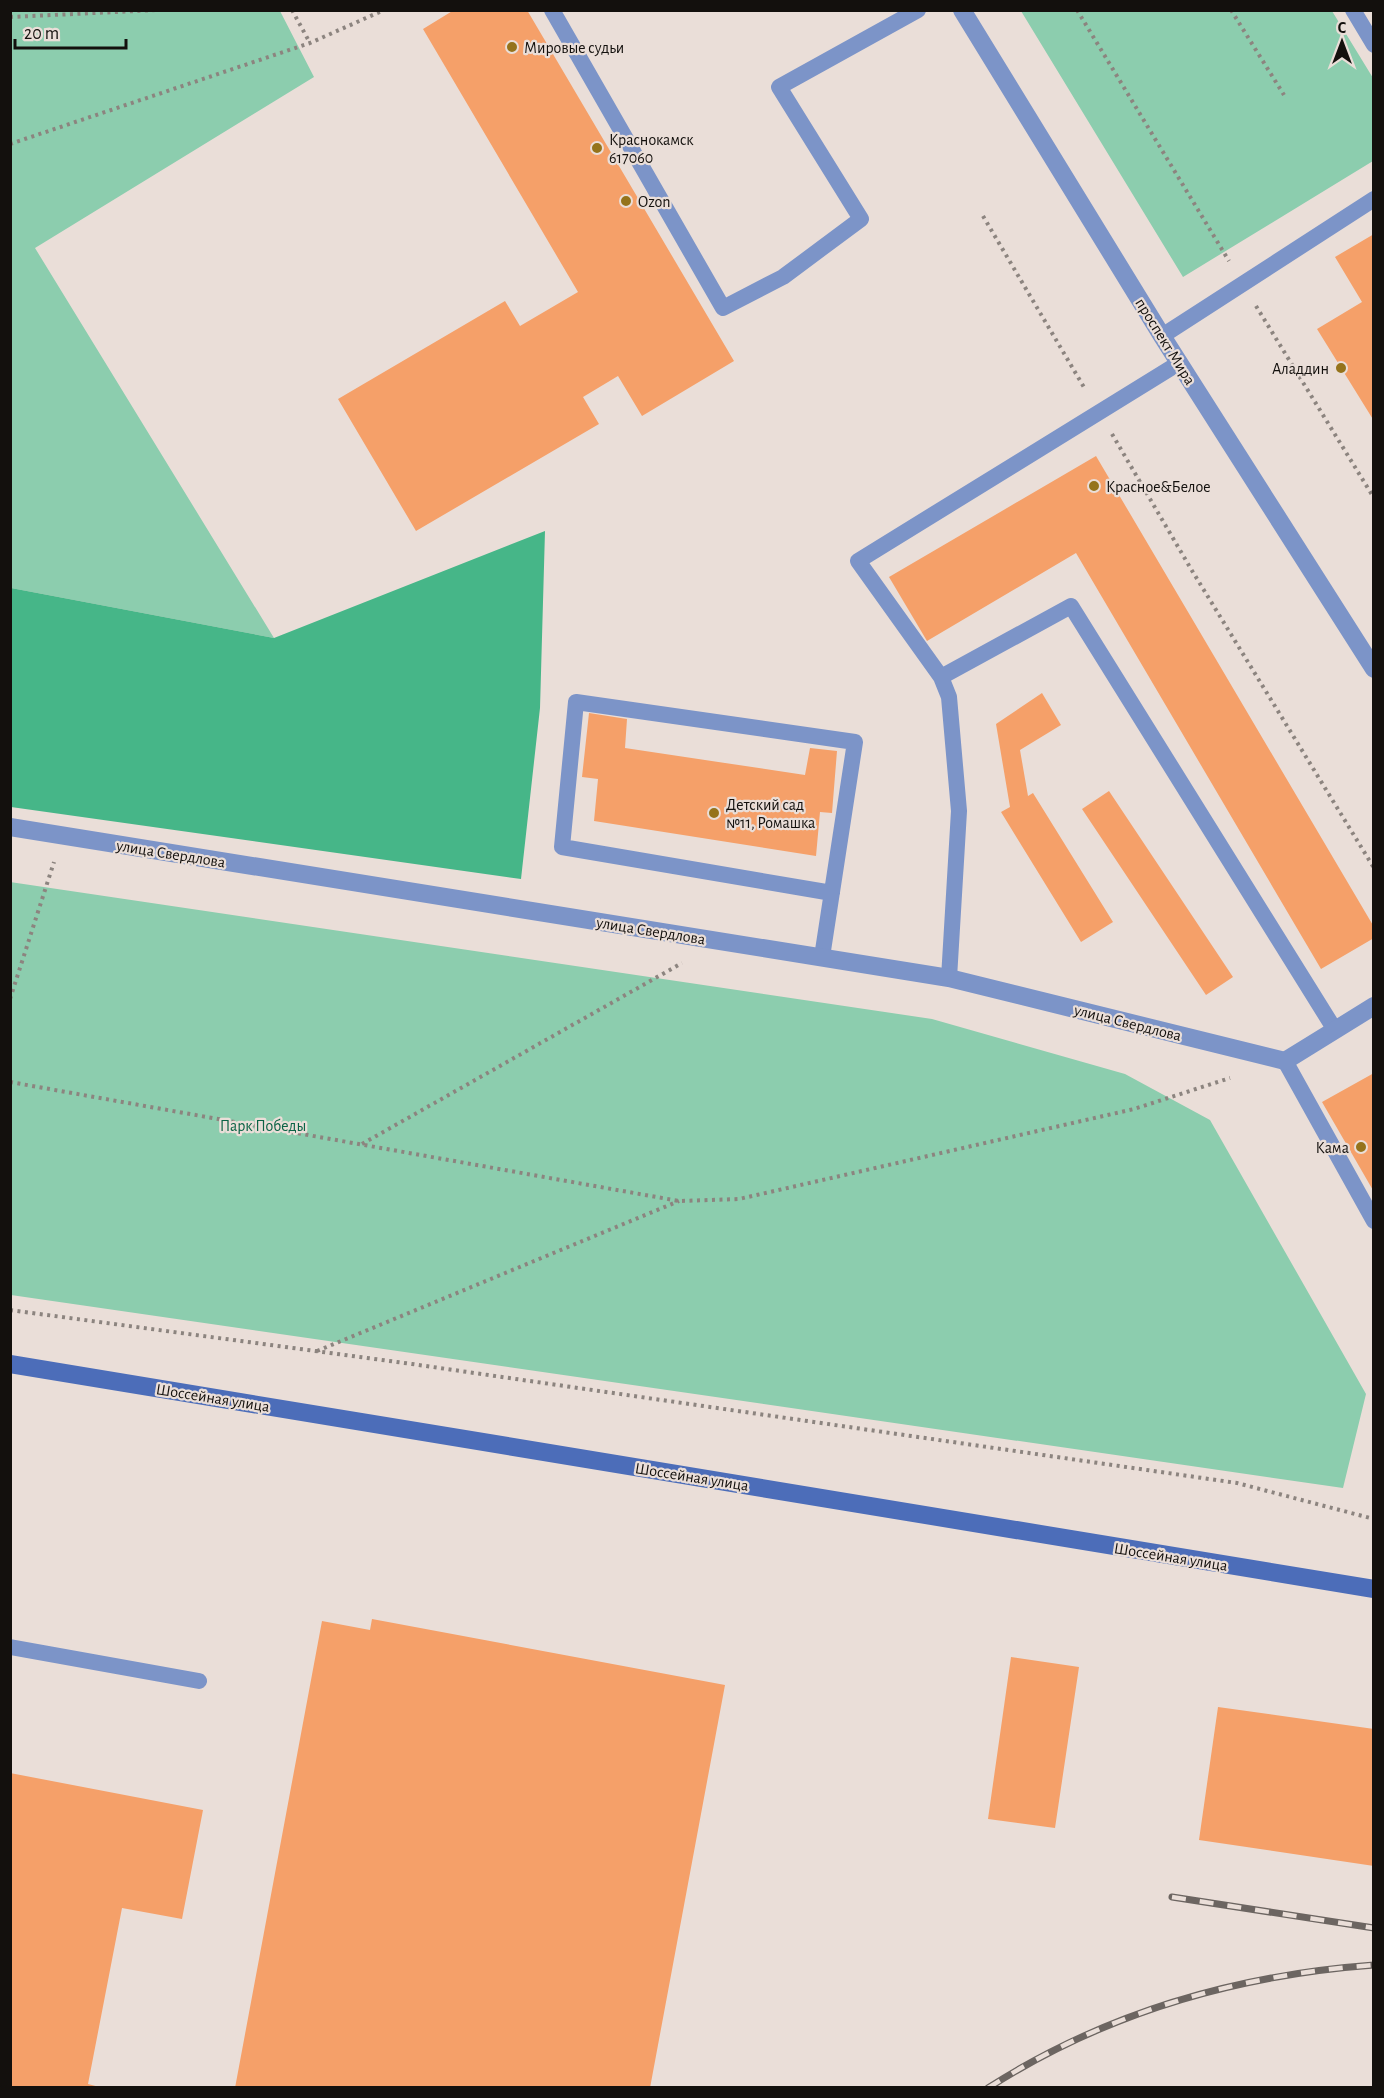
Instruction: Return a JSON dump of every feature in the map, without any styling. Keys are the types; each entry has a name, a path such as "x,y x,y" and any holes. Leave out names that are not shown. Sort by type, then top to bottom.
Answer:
{"main road":[{"name":"Шоссейная улица","path":"10,1364 1374,1589"}],"street":[{"name":"проспект Мира","path":"962,10 1162,336 1374,669"},
{"name":"улица Свердлова","path":"10,827 948,978 1286,1061"},
{"path":"1286,1061 1374,1006"}],"lane":[{"path":"552,10 723,308 783,277 861,219 779,87 918,10"},
{"path":"1353,10 1374,45"},
{"path":"1162,336 1374,199"},
{"path":"948,978 959,811 949,697 941,677 858,561 1179,363"},
{"path":"941,677 1071,606 1335,1030"},
{"path":"822,957 832,894 855,742 576,702 562,847 832,894"},
{"path":"1286,1061 1374,1221"},
{"path":"10,1647 199,1682"}],"path":[{"path":"10,17 158,10"},
{"path":"292,10 310,43"},
{"path":"10,144 310,43 384,10"},
{"path":"1077,10 1374,498"},
{"path":"1231,10 1284,95"},
{"path":"983,216 1191,569 1374,868"},
{"path":"10,999 62,836"},
{"path":"361,1144 722,941"},
{"path":"10,1082 679,1201 739,1199 1134,1109 1231,1078"},
{"path":"316,1351 679,1201"},
{"path":"10,1310 956,1441 1237,1483 1374,1519"}],"green space":[{"path":"10,11 280,11 314,77 35,248 274,638 11,588"},
{"path":"1021,11 1332,11 1373,78 1373,161 1183,277"},
{"path":"545,531 540,708 521,879 11,807 11,588 274,638"},
{"name":"Парк Победы","path":"10,882 932,1019 1125,1074 1210,1120 1366,1394 1343,1488 11,1295"}],"building":[{"path":"454,10 527,10 734,361 642,416 618,376 583,397 599,424 416,531 338,399 505,301 520,326 578,292 423,29"},
{"path":"1374,234 1374,421 1317,329 1362,302 1335,257"},
{"path":"1096,456 1374,927 1374,938 1321,969 1076,553 927,641 889,577"},
{"path":"1042,693 1061,725 1020,750 1028,796 1033,793 1113,922 1081,942 1001,812 1010,807 996,724"},
{"path":"589,713 627,719 625,748 805,775 810,748 837,751 832,813 820,812 816,856 594,821 598,779 582,777"},
{"path":"1109,791 1233,977 1206,995 1082,809"},
{"name":"Кама","path":"1374,1073 1374,1192 1322,1102"},
{"path":"372,1619 725,1685 650,2088 235,2088 322,1621 370,1630"},
{"path":"1011,1657 1079,1667 1055,1828 988,1819"},
{"path":"1218,1707 1374,1729 1374,1866 1199,1840"},
{"path":"10,1773 203,1810 182,1919 122,1908 88,2084 103,2088 10,2088"}],"railway":[{"path":"1172,1897 1374,1928"},
{"path":"988,2088 1078,2039 1173,2002 1272,1978 1374,1965"}],"place":[{"name":"Мировые судьи","path":"512,47"},
{"name":"Краснокамск 617060","path":"597,148"},
{"name":"Ozon","path":"626,201"},
{"name":"Аладдин","path":"1341,368"},
{"name":"Красное&Белое","path":"1094,486"},
{"name":"Детский сад №11, Ромашка","path":"714,813"},
{"name":"Кама","path":"1361,1147"}]}
